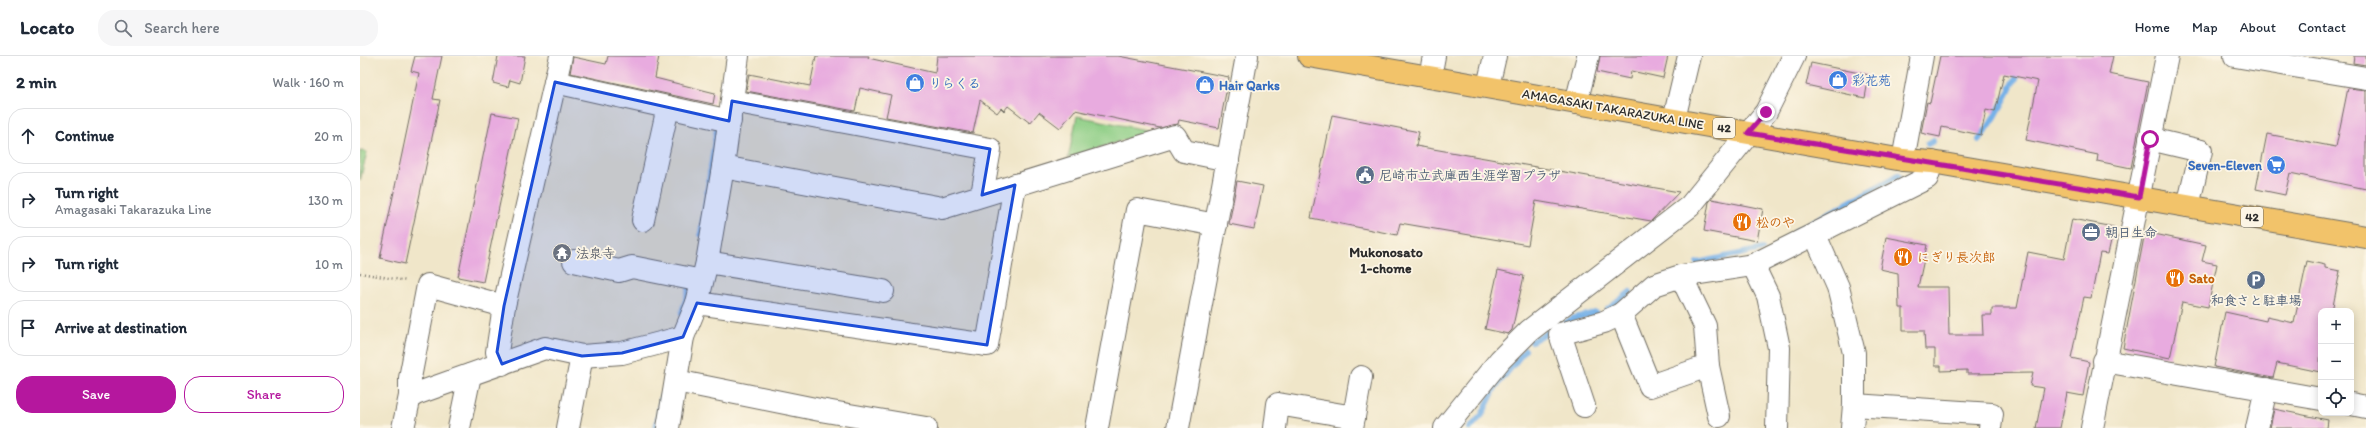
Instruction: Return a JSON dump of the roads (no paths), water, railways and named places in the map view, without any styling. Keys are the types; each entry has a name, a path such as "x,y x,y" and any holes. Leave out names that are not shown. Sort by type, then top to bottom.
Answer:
{"main road":[{"name":"AMAGASAKI TAKARAZUKA LINE","path":"1309,56 1488,86 1576,103 1903,160 1932,162 2366,237"}],"street":[{"path":"502,364 497,352 504,306 560,56"},
{"path":"669,428 683,337 697,302 704,271 723,167 725,115 738,56"},
{"path":"1178,428 1247,56"},
{"path":"1430,77 1434,56"},
{"path":"1488,86 1495,56"},
{"path":"1576,103 1588,56"},
{"path":"1674,119 1688,56"},
{"path":"1445,428 1500,360 1529,331 1690,206 1766,112 1794,56"},
{"path":"1903,160 1922,56"},
{"path":"2092,428 2104,361 2168,56"},
{"path":"2235,56 2341,65 2366,78"},
{"path":"555,82 668,107 990,149 982,195"},
{"path":"643,220 652,198 668,107"},
{"path":"723,167 942,208 1175,136 1184,151 1228,160"},
{"path":"2150,139 2200,151 2188,206"},
{"path":"1584,406 1560,334 1604,322 1621,314 1654,285 1681,276 1753,265 1927,178 1932,162"},
{"path":"697,302 987,345 1015,185"},
{"path":"1097,428 1137,210 1216,224"},
{"path":"1815,235 1838,287 1854,353 1854,404 1852,428"},
{"path":"574,261 619,271 632,268 704,271 862,282 883,290"},
{"path":"1753,265 1768,296 1779,348 1777,428"},
{"path":"1681,276 1705,326 1708,366 1719,416"},
{"path":"403,428 410,396 410,378 428,285 504,306"},
{"path":"1621,314 1650,386 1708,366"},
{"path":"410,396 545,348 582,356 622,353 683,337"},
{"path":"568,428 582,356"},
{"path":"2104,361 2318,398"},
{"path":"459,428 470,375"},
{"path":"1275,428 1278,404 1353,422 1361,377"},
{"path":"676,381 819,419 926,428"},
{"path":"2257,428 2266,389"},
{"path":"1854,404 1922,419 1992,414 1990,428"},
{"path":"2354,405 2366,407"}],"waterway":[{"path":"1979,140 1995,117 2020,71"},
{"path":"701,234 718,122"},
{"path":"1928,144 1933,141"},
{"path":"1795,232 1899,175"},
{"path":"1697,263 1762,249"},
{"path":"682,313 691,284"},
{"path":"1607,310 1630,292"},
{"path":"1564,324 1574,318 1596,313"},
{"path":"1532,341 1555,328"},
{"path":"1470,428 1482,415 1495,388 1525,350"},
{"path":"656,428 662,396"}],"place":[{"name":"彩花苑","path":"1838,80"},
{"name":"りらくる","path":"915,83"},
{"name":"Hair Qarks","path":"1205,85"},
{"name":"Seven-Eleven","path":"2276,165"},
{"name":"尼崎市立武庫西生涯学習プラザ","path":"1365,175"},
{"name":"松のや","path":"1742,222"},
{"name":"朝日生命","path":"2091,232"},
{"name":"法泉寺","path":"562,253"},
{"name":"にぎり長次郎","path":"1903,257"},
{"name":"Sato","path":"2175,278"},
{"name":"和食さと駐車場","path":"2256,280"}],"district":[{"name":"Mukonosato 1-chome","path":"1386,260"}]}
